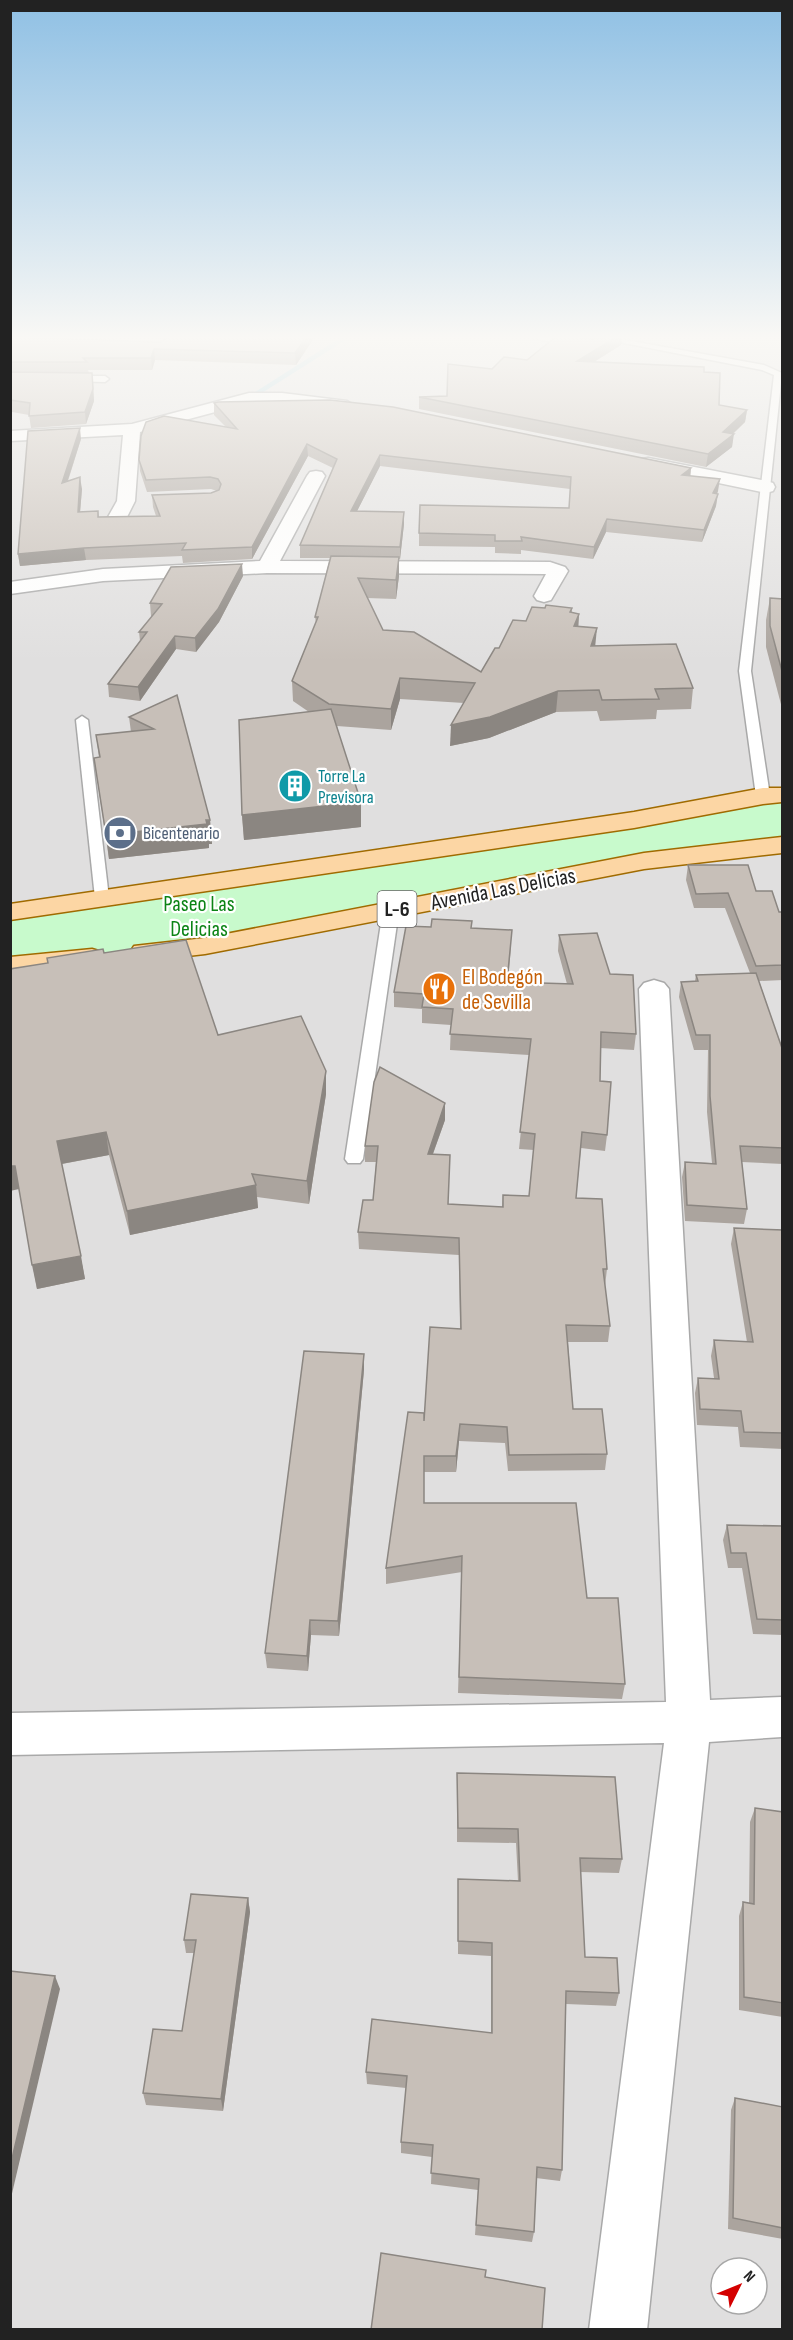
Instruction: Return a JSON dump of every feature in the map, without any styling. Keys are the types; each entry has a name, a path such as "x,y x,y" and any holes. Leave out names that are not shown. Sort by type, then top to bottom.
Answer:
{"main road":[{"name":"Avenida Las Delicias","path":"10,912 634,820 773,795"},
{"name":"Avenida Las Delicias","path":"10,966 206,946 644,861 783,845"}],"street":[{"path":"130,444 122,509 147,500"},
{"path":"627,459 766,487"},
{"path":"267,567 316,476"},
{"path":"10,588 103,575 267,567 550,568 558,571 544,596"},
{"path":"618,2330 689,1722 654,989"},
{"path":"10,1734 689,1722 783,1717"}],"lane":[{"path":"771,444 745,671 773,795"},
{"path":"82,720 102,898"},
{"path":"354,1159 391,910"}],"shaded area":[{"path":"11,444 782,444 782,2329 11,2330"}],"green space":[{"name":"Paseo Las Delicias","path":"782,795 782,845 644,861 205,946 11,966 10,912 763,796"}],"building":[{"path":"27,444 75,444 62,483 80,477 78,512 98,511 98,517 160,516 152,495 211,493 219,490 221,484 218,479 210,477 146,480 139,460 140,444 307,444 252,547 182,550 186,543 18,554"},
{"path":"307,444 575,444 691,468 682,475 720,479 713,493 718,494 704,530 607,519 594,547 521,537 522,541 495,541 495,535 419,533 420,505 569,508 571,477 380,455 351,511 404,512 400,547 300,545 337,459"},
{"path":"658,444 721,444 708,454"},
{"path":"331,556 399,557 396,580 358,578 383,630 414,632 481,672 495,648 499,648 513,620 526,621 532,607 545,608 546,605 572,608 570,612 579,614 574,626 597,628 591,646 676,644 693,688 655,689 659,699 602,700 599,690 558,691 490,717 451,725 475,683 400,678 391,709 329,704 292,681 318,617 315,617"},
{"path":"242,564 218,609 195,638 175,636 138,687 108,684 147,632 139,632 162,604 150,603 171,567"},
{"path":"770,598 783,599 783,675 770,626"},
{"path":"177,695 210,820 206,820 207,824 106,835 94,758 100,757 96,735 154,729 129,717"},
{"name":"Torre La Previsora","path":"331,709 361,802 242,815 239,720"},
{"path":"688,865 748,865 756,891 772,891 779,912 783,912 783,965 756,966 728,893 696,894"},
{"path":"432,919 472,921 471,928 512,930 507,982 573,984 559,935 597,933 610,974 633,975 636,1034 601,1032 600,1081 611,1082 607,1135 582,1132 576,1198 602,1199 607,1269 603,1269 610,1326 566,1325 573,1409 602,1409 607,1454 509,1455 507,1427 460,1424 456,1456 424,1456 424,1503 576,1503 587,1598 618,1598 625,1684 459,1677 462,1556 386,1568 408,1412 424,1413 424,1421 430,1327 461,1329 459,1238 358,1232 363,1200 373,1200 378,1146 365,1146 374,1082 380,1067 445,1103 428,1154 450,1155 448,1204 503,1207 503,1195 529,1196 535,1134 520,1132 531,1039 450,1034 453,1009 422,1007 424,994 394,992 406,926 431,927"},
{"path":"186,940 218,1035 301,1016 326,1071 307,1181 252,1174 256,1185 127,1211 106,1132 57,1141 81,1256 32,1265 15,1166 10,1166 10,969 48,963 47,958 103,949 104,953"},
{"path":"756,973 783,1051 783,1148 740,1146 747,1209 687,1205 685,1162 716,1164 710,1096 710,1035 696,1035 681,982 698,981 696,975"},
{"path":"734,1228 783,1230 783,1433 744,1432 741,1411 700,1409 698,1378 719,1379 714,1340 753,1342"},
{"path":"304,1351 364,1354 338,1621 310,1620 307,1656 265,1653"},
{"path":"727,1525 783,1526 783,1620 757,1619 746,1553 731,1553"},
{"path":"457,1773 615,1777 622,1859 580,1858 585,1957 617,1958 619,1993 566,1991 562,2170 537,2167 534,2232 476,2225 479,2179 431,2173 433,2145 401,2142 407,2076 366,2072 372,2019 492,2033 492,1943 458,1941 458,1879 520,1881 518,1829 458,1828"},
{"path":"755,1808 783,1812 783,2003 744,1997 743,1902 754,1904"},
{"path":"191,1894 248,1898 221,2099 143,2093 153,2029 182,2031 196,1940 184,1940"},
{"path":"10,1971 55,1976 10,2167"},
{"path":"735,2098 783,2107 783,2228 733,2218"},
{"path":"381,2253 486,2270 485,2277 545,2288 542,2330 371,2330"}],"place":[{"name":"Torre La Previsora","path":"295,786"},
{"name":"Bicentenario","path":"120,833"},
{"name":"El Bodegón de Sevilla","path":"439,989"}]}
